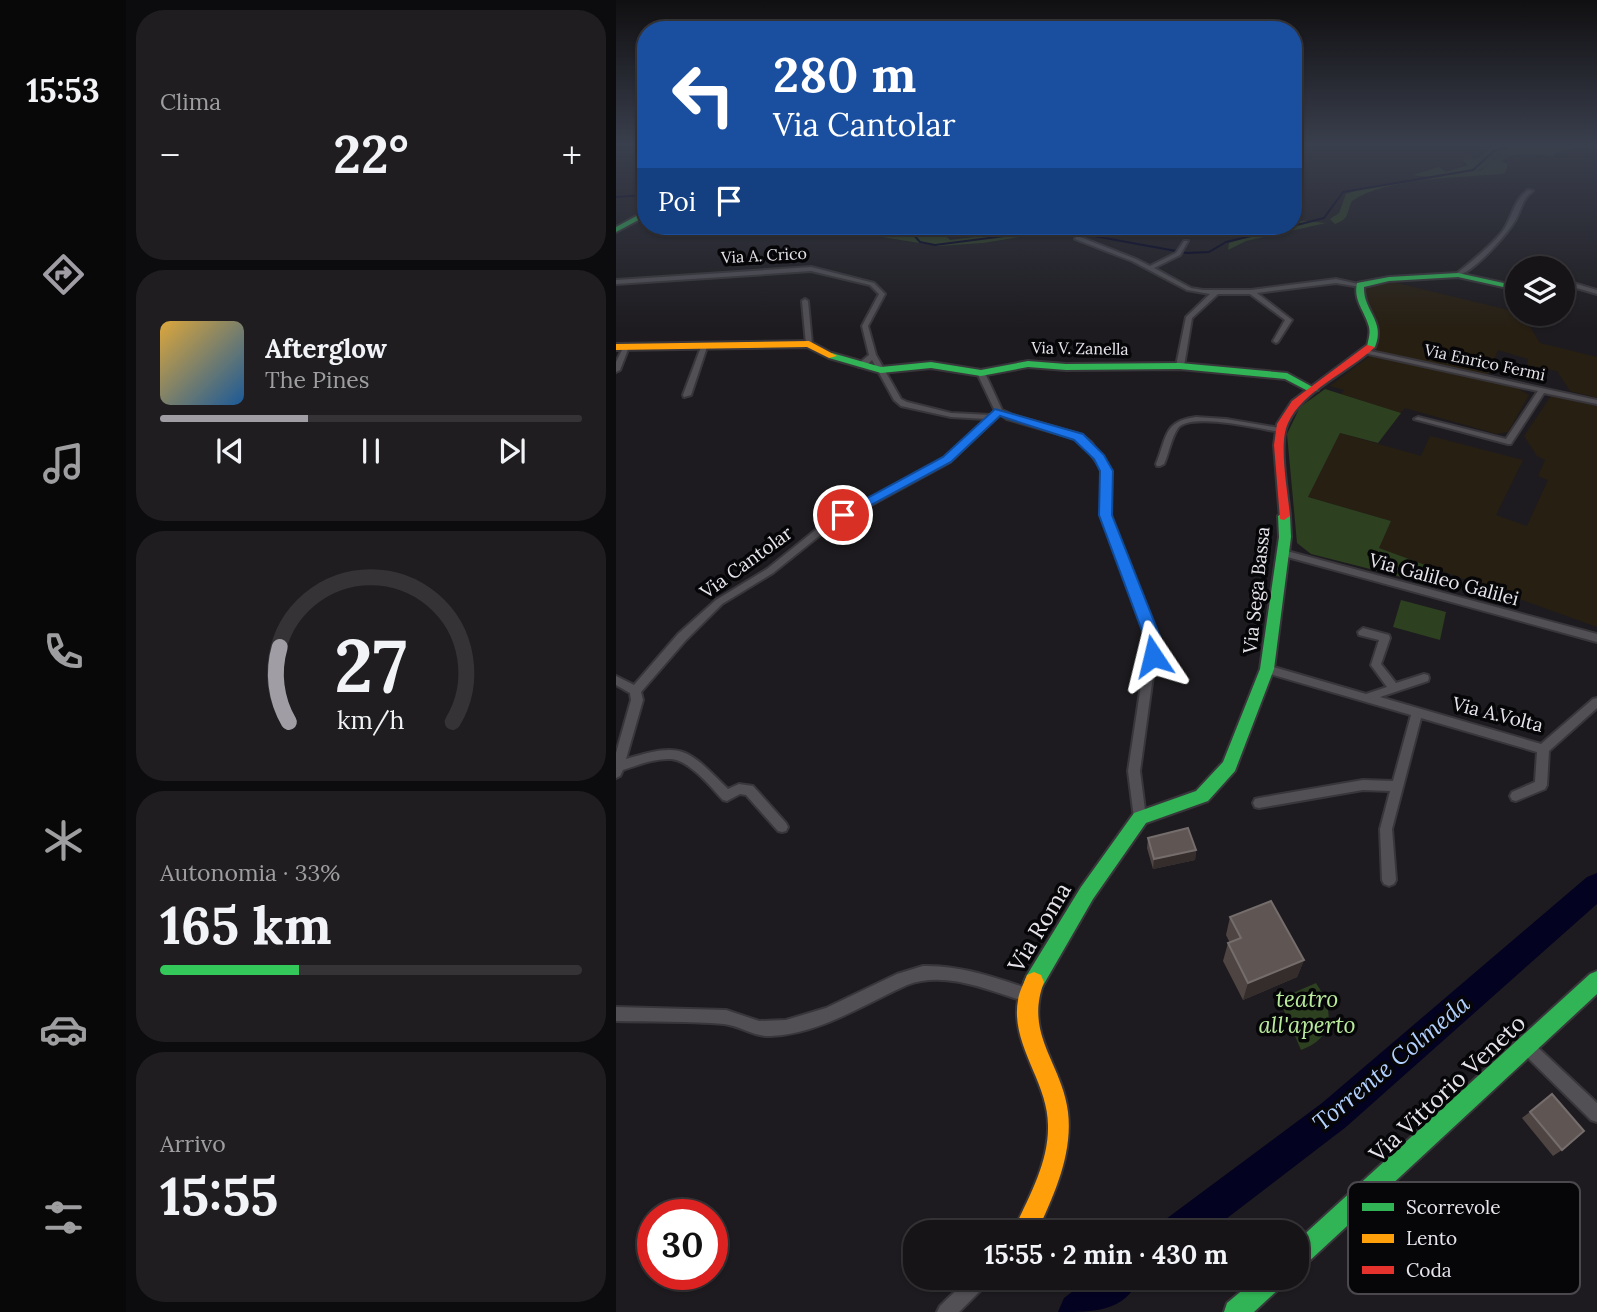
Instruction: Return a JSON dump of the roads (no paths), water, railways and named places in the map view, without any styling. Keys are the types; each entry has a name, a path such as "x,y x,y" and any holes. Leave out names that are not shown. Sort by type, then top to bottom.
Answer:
{"street":[{"path":"1458,275 1485,253 1513,221 1516,207"},
{"path":"616,230 637,218"},
{"path":"1080,235 1084,243 1125,256 1189,289 1215,293 1251,292 1336,281 1360,285 1397,278 1458,275 1505,285"},
{"path":"1150,268 1180,252 1186,242"},
{"name":"Via A. Crico","path":"616,282 802,268 863,281 878,287 883,294 865,326 873,355 898,400 904,404 951,415 994,414"},
{"path":"1160,464 1176,427 1184,420 1203,419 1280,430 1292,407 1366,352 1377,332 1358,295 1360,285"},
{"path":"1575,286 1597,292"},
{"path":"1251,292 1289,320 1276,341"},
{"path":"1180,366 1189,317 1215,293"},
{"path":"805,301 809,344"},
{"path":"616,370 621,347 809,344 834,357 881,370 931,365 981,373 994,414 1079,437 1100,458 1107,471 1105,515 1153,639 1134,771 1140,818"},
{"path":"687,395 704,347"},
{"name":"Via Enrico Fermi","path":"1366,352 1597,402"},
{"path":"862,365 873,355"},
{"name":"Via V. Zanella","path":"981,373 1028,364 1066,367 1180,366 1287,376 1313,390"},
{"path":"1418,419 1508,442 1544,389"},
{"name":"Via Cantolar","path":"635,691 682,637 719,602 770,571 834,520 947,460 994,414"},
{"name":"Via Sega Bassa","path":"1140,818 1196,799 1219,780 1235,754 1267,669 1283,553 1280,430"},
{"name":"Via Galileo Galilei","path":"1283,553 1597,638"},
{"path":"1363,632 1385,638 1376,665 1395,688"},
{"name":"Via A.Volta","path":"1267,669 1543,750 1597,702"},
{"path":"1366,698 1424,678"},
{"path":"616,680 635,691 636,700 618,769"},
{"path":"1388,880 1386,829 1417,713"},
{"path":"1516,796 1541,785 1543,750"},
{"path":"618,769 662,754 684,756 694,760 727,796 739,789 749,790 782,827"},
{"path":"1259,803 1363,785 1397,786"},
{"name":"Via Roma","path":"1031,1220 1051,1176 1059,1124 1056,1102 1028,1025 1027,995 1087,893 1140,818"},
{"path":"616,1014 726,1017 738,1020 749,1028 771,1029 811,1022 921,973 973,976 1027,995"},
{"name":"Via Vittorio Veneto","path":"1378,1182 1597,981"},
{"path":"1526,1046 1597,1114"},
{"name":"Via Vittorio Veneto","path":"1309,1245 1348,1209"},
{"path":"946,1312 969,1290"},
{"path":"1236,1312 1261,1290"}],"waterway":[{"path":"1302,224 1324,218 1332,207"},
{"path":"914,235 920,242 935,245 1013,235"},
{"path":"1088,235 1187,253 1209,252 1226,242 1255,235"},
{"name":"Torrente Colmeda","path":"1195,1220 1334,1115 1597,886"},
{"name":"Torrente Colmeda","path":"1078,1312 1106,1290"}],"park label":[{"name":"teatro all'aperto","path":"1307,1011"}]}
